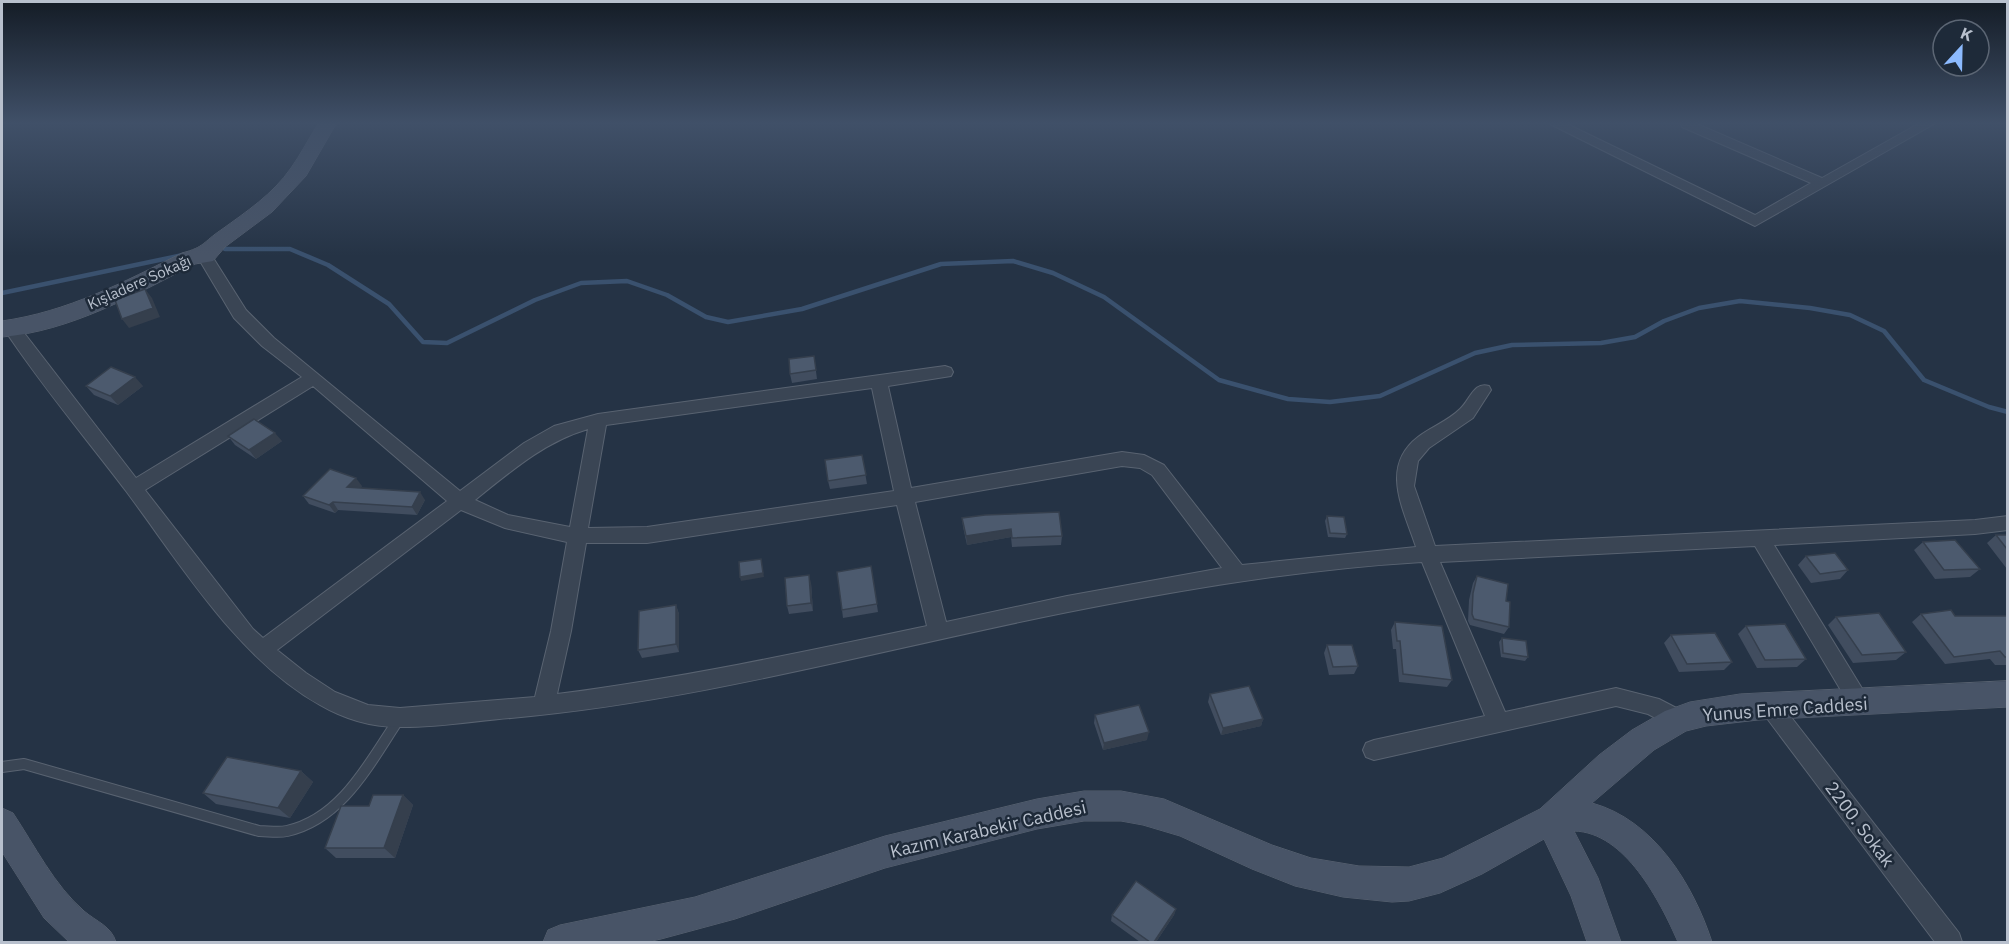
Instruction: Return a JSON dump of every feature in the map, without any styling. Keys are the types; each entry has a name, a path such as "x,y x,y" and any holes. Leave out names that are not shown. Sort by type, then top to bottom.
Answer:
{"street":[{"name":"Kışladere Sokağı","path":"7,329 41,323 66,315 190,258 205,256 218,242 265,208 302,168"},
{"path":"1647,168 1755,221 1849,168"},
{"path":"1788,168 1822,183"},
{"path":"205,256 240,314 252,327 461,501 528,528 623,537 647,535 904,496 1122,459 1152,465 1164,477 1237,573"},
{"path":"7,329 135,487 151,512 233,620 262,650 316,690 342,705 368,714 400,718 544,705 654,690 777,667 1067,604 1237,573 1329,562 1428,555 1975,527 2007,523"},
{"path":"262,650 544,439 573,427 598,420 945,372"},
{"path":"135,487 314,378"},
{"path":"879,381 904,496 939,632"},
{"path":"1483,390 1466,415 1414,450 1407,462 1405,486 1428,555 1500,723"},
{"path":"544,705 561,631 598,420"},
{"path":"1760,538 1859,702"},
{"path":"1374,750 1616,697 1652,706 1678,720"},
{"name":"Yunus Emre Caddesi","path":"1551,820 1610,766 1660,730 1678,720 1708,712 1770,706 2004,699"},
{"name":"2200. Sokak","path":"1770,706 1950,942"},
{"name":"Kazım Karabekir Caddesi","path":"560,942 620,932 696,914 902,847 1056,810 1099,805 1136,808 1171,817 1301,872 1335,881 1398,885 1459,869 1511,839 1551,820 1583,816 1604,823 1628,836 1662,878 1695,942"},
{"path":"1551,820 1586,890 1604,942"},
{"path":"2,825 50,898 68,919 90,938 99,942"}],"lane":[{"path":"2,767 24,764 259,831 285,833 314,823 340,804 400,718"}],"building":[{"path":"145,289 153,308 122,319 115,300"},
{"path":"814,356 816,370 790,374 789,359"},
{"path":"111,367 135,377 110,396 86,386"},
{"path":"254,419 275,433 249,450 228,436"},
{"path":"862,455 866,475 828,481 825,460"},
{"path":"330,469 356,478 347,487 420,492 412,507 333,502 329,505 303,496"},
{"path":"1059,512 1062,536 1012,538 1011,529 966,536 962,518 985,515"},
{"path":"1327,516 1344,517 1347,534 1330,533"},
{"path":"1996,535 2007,535 2007,549"},
{"path":"1955,540 1980,569 1944,570 1923,542"},
{"path":"1835,553 1848,570 1820,574 1806,556"},
{"path":"761,559 763,573 740,577 739,562"},
{"path":"871,566 877,604 842,610 837,572"},
{"path":"809,575 811,603 787,606 785,578"},
{"path":"1477,576 1508,584 1506,601 1510,602 1509,627 1474,619 1472,614 1473,593"},
{"path":"676,605 676,644 638,650 639,611"},
{"path":"1951,610 1955,616 2007,616 2007,657 2000,651 1954,657 1921,614"},
{"path":"1879,613 1906,652 1862,655 1836,617"},
{"path":"1395,622 1442,626 1452,680 1403,674 1400,641 1397,641"},
{"path":"1785,624 1806,659 1765,660 1746,626"},
{"path":"1715,633 1732,662 1687,664 1671,635"},
{"path":"1502,638 1526,641 1528,657 1503,653"},
{"path":"1327,645 1352,645 1358,666 1333,667"},
{"path":"1249,686 1263,719 1223,728 1210,694"},
{"path":"1139,705 1149,732 1104,743 1095,715"},
{"path":"227,757 301,771 278,808 203,793"},
{"path":"373,795 403,795 384,848 325,848 341,806 369,806"},
{"path":"1136,881 1176,909 1154,942 1150,942 1112,915"}],"waterway":[{"path":"225,249 290,249 328,265 389,304 423,342 447,343 535,300 581,283 627,281 667,295 706,317 728,322 802,309 941,264 1013,261 1053,273 1104,297 1219,380 1288,399 1330,402 1380,396 1475,353 1512,345 1601,343 1635,337 1664,321 1699,308 1740,301 1810,308 1850,315 1884,331 1924,380 1989,407 2008,412"},
{"path":"2,293 183,255"}]}
